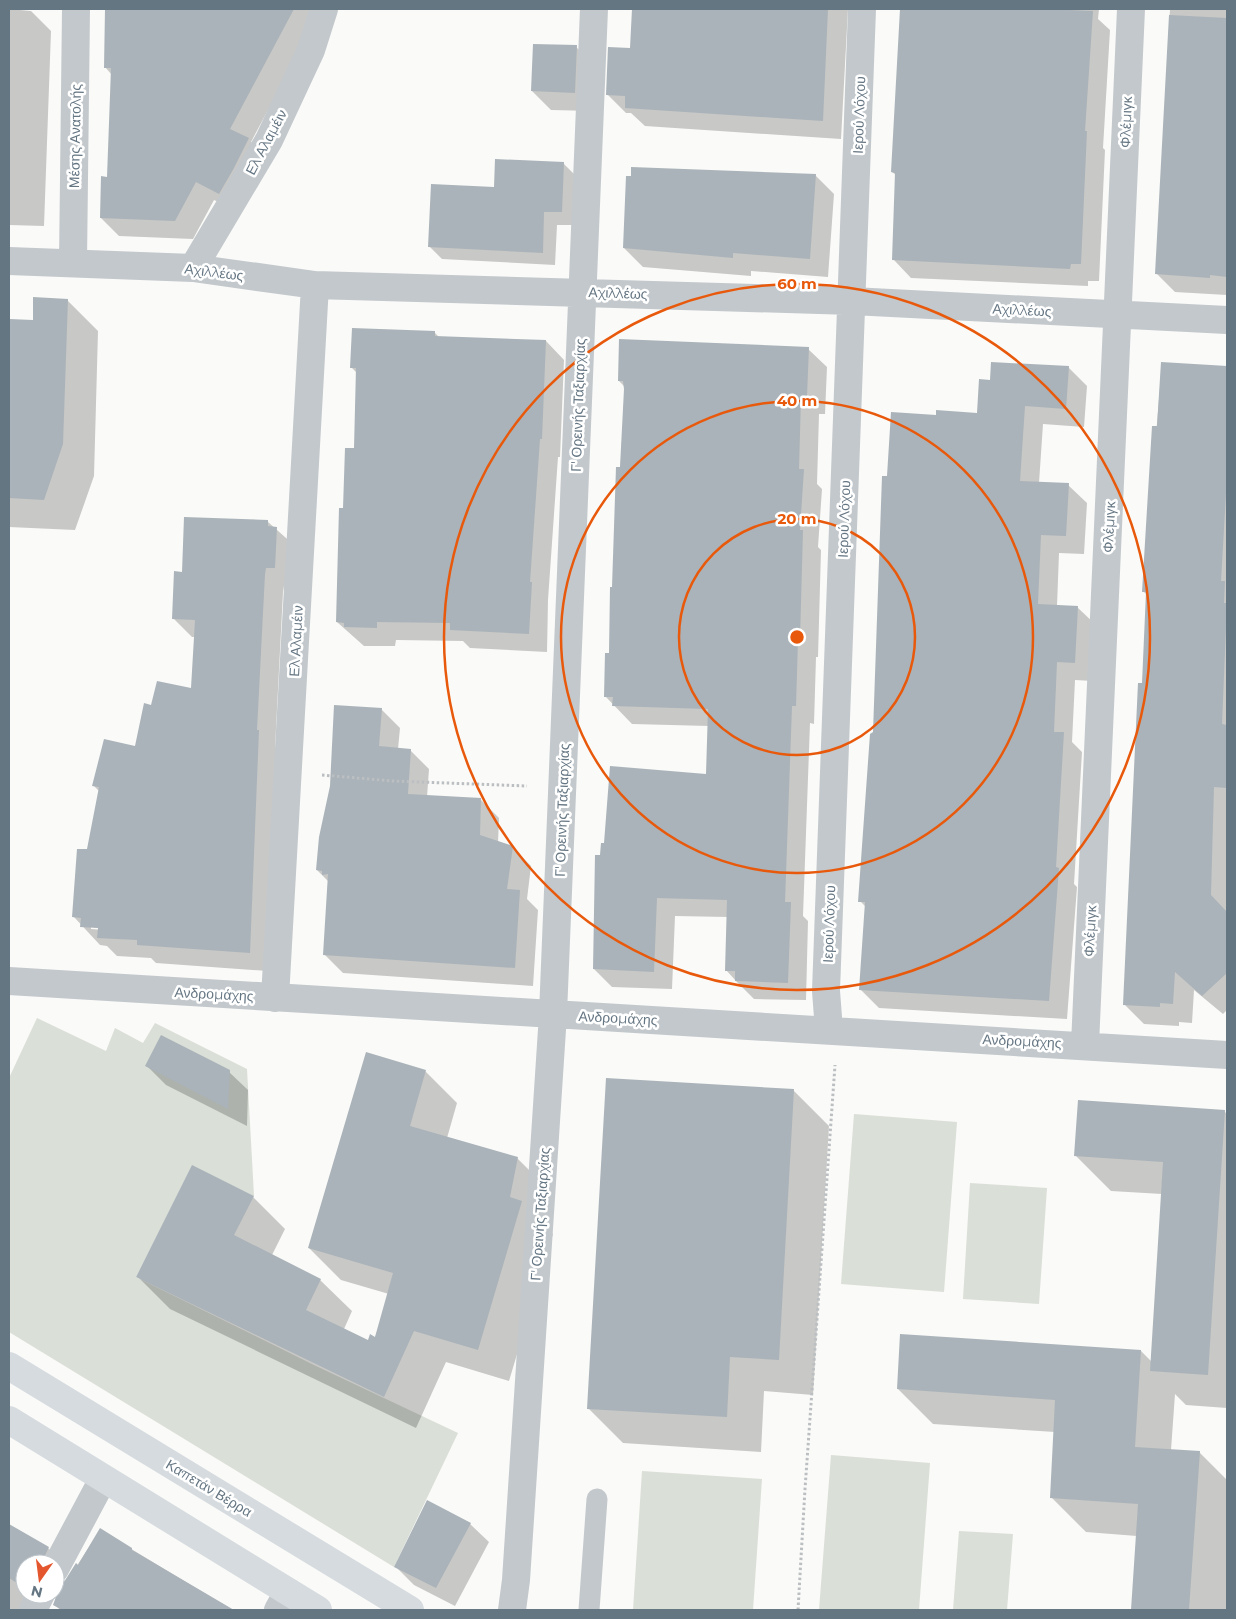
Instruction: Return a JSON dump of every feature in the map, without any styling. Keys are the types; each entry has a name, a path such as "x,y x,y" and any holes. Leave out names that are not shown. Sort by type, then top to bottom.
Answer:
{"street":[{"name":"Μέσης Ανατολής","path":"73,263 76,9"},
{"name":"Ελ Αλαμέιν","path":"193,268 269,140 311,50 324,9"},
{"name":"Γ' Ορεινής Ταξιαρχίας","path":"512,1610 516,1580 553,1014 594,9"},
{"name":"Ιερού Λόχου","path":"829,1030 826,991 862,9"},
{"name":"Φλέμιγκ","path":"1085,1045 1131,9"},
{"name":"Αχιλλέως","path":"9,261 193,268 315,285 852,301 1227,320"},
{"name":"Ελ Αλαμέιν","path":"275,998 315,285"},
{"name":"Ανδρομάχης","path":"11,988 275,998 1227,1055"},
{"name":"Καπετάν Βέρρα","path":"9,1366 410,1610"},
{"path":"9,1420 103,1479 283,1601 318,1610"},
{"path":"63,1554 103,1479"}],"lane":[{"path":"589,1610 596,1499"}],"path":[{"path":"320,774 393,781 562,787"},
{"path":"798,1610 835,1067 829,1030"}],"shaded area":[{"path":"37,1018 106,1051 115,1028 143,1043 155,1023 247,1069 254,1196 192,1166 136,1277 314,1365 458,1433 394,1567 9,1332 9,1078"},
{"path":"854,1114 957,1122 944,1292 841,1284"},
{"path":"970,1183 1047,1188 1039,1304 963,1299"},
{"path":"831,1455 930,1463 919,1610 819,1610"},
{"path":"642,1471 762,1479 753,1610 633,1610"},
{"path":"959,1531 1013,1534 1007,1610 953,1610"}],"building":[{"path":"105,9 294,9 230,129 249,138 234,168 219,194 196,182 175,221 100,218 101,176 107,177 111,68 104,68"},
{"path":"632,9 828,9 823,121 625,108 625,96 606,95 608,47 630,48"},
{"path":"900,9 1047,9 1093,11 1085,131 1087,131 1081,264 1071,264 1070,269 892,260 895,173 891,172"},
{"path":"1169,15 1227,18 1227,277 1210,275 1210,278 1155,274"},
{"path":"533,44 577,45 575,93 531,91"},
{"path":"495,159 564,162 562,212 544,212 543,253 428,247 431,184 494,187"},
{"path":"631,167 816,174 810,259 733,253 733,258 623,248 626,176 631,176"},
{"path":"33,297 68,299 63,444 44,500 9,498 9,319 33,320"},
{"path":"352,328 435,331 435,336 546,340 542,439 540,439 530,582 532,582 529,634 450,630 450,623 377,622 377,628 344,627 344,623 336,622 339,508 343,508 345,448 354,448 356,368 350,368"},
{"path":"619,339 809,347 807,396 801,396 799,469 804,469 800,530 803,530 796,706 792,706 785,902 791,902 788,983 735,981 735,971 725,971 727,900 657,898 654,972 593,969 595,855 600,855 601,843 604,843 610,766 706,774 708,709 612,706 613,697 604,697 605,653 609,653 616,467 620,467 624,389 623,381 618,381"},
{"path":"991,362 1069,366 1066,409 1025,406 1020,481 1069,483 1066,536 1041,535 1038,604 1078,606 1075,663 1057,662 1054,732 1064,732 1056,867 1059,868 1049,1001 859,990 865,902 858,902 870,734 873,732 882,476 887,476 891,412 936,415 936,410 977,413 979,379 990,380"},
{"path":"1161,362 1227,366 1227,476 1221,581 1225,581 1224,603 1227,603 1222,724 1227,725 1227,788 1214,787 1211,895 1227,912 1227,973 1202,996 1175,972 1173,1004 1160,1003 1160,1007 1123,1005 1138,683 1142,683 1146,592 1142,592 1152,426 1157,426"},
{"path":"184,517 268,520 268,526 277,527 275,568 266,568 265,574 257,730 259,730 250,953 137,945 137,940 97,938 98,928 80,927 81,918 72,917 77,849 87,849 99,787 92,786 104,739 135,746 144,703 151,705 157,681 191,688 195,620 172,619 174,571 182,572"},
{"path":"334,705 382,708 379,746 411,749 408,794 481,798 480,835 513,846 507,889 520,890 515,968 323,955 328,874 322,875 322,871 316,870 319,837 330,786"},
{"path":"161,1035 230,1070 228,1109 145,1066"},
{"path":"366,1052 426,1070 410,1126 518,1157 510,1197 522,1201 478,1350 414,1331 384,1397 136,1277 192,1165 254,1196 234,1235 321,1279 306,1310 368,1340 370,1334 375,1337 393,1273 308,1248"},
{"path":"606,1078 794,1089 779,1360 730,1357 727,1417 587,1409"},
{"path":"1078,1100 1225,1110 1208,1375 1150,1371 1163,1162 1074,1156"},
{"path":"900,1334 1141,1350 1135,1447 1200,1451 1189,1610 1131,1610 1138,1504 1050,1498 1055,1400 897,1389"},
{"path":"427,1500 471,1523 436,1588 394,1567"},
{"path":"9,1524 49,1547 46,1554 15,1554 15,1582 9,1578"},
{"path":"100,1528 132,1548 132,1550 234,1610 62,1610 53,1605 65,1604 65,1580 76,1563 78,1565"}]}
